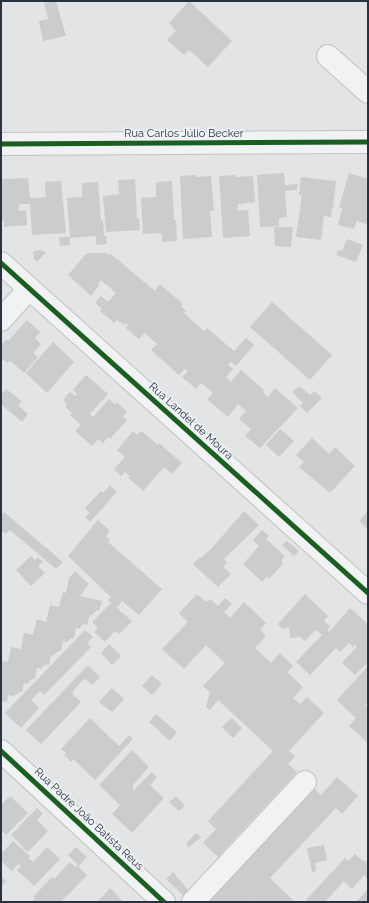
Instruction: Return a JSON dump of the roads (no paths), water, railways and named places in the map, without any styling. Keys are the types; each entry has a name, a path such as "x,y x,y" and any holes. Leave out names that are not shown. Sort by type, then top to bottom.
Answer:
{"street":[{"path":"328,56 368,92"},
{"name":"Rua Carlos Júlio Becker","path":"1,144 368,142"},
{"name":"Rua Landel de Moura","path":"1,263 368,593"},
{"path":"1,320 29,289"},
{"name":"Rua Padre João Batista Reus","path":"1,751 164,902"},
{"path":"193,902 305,782"}]}
